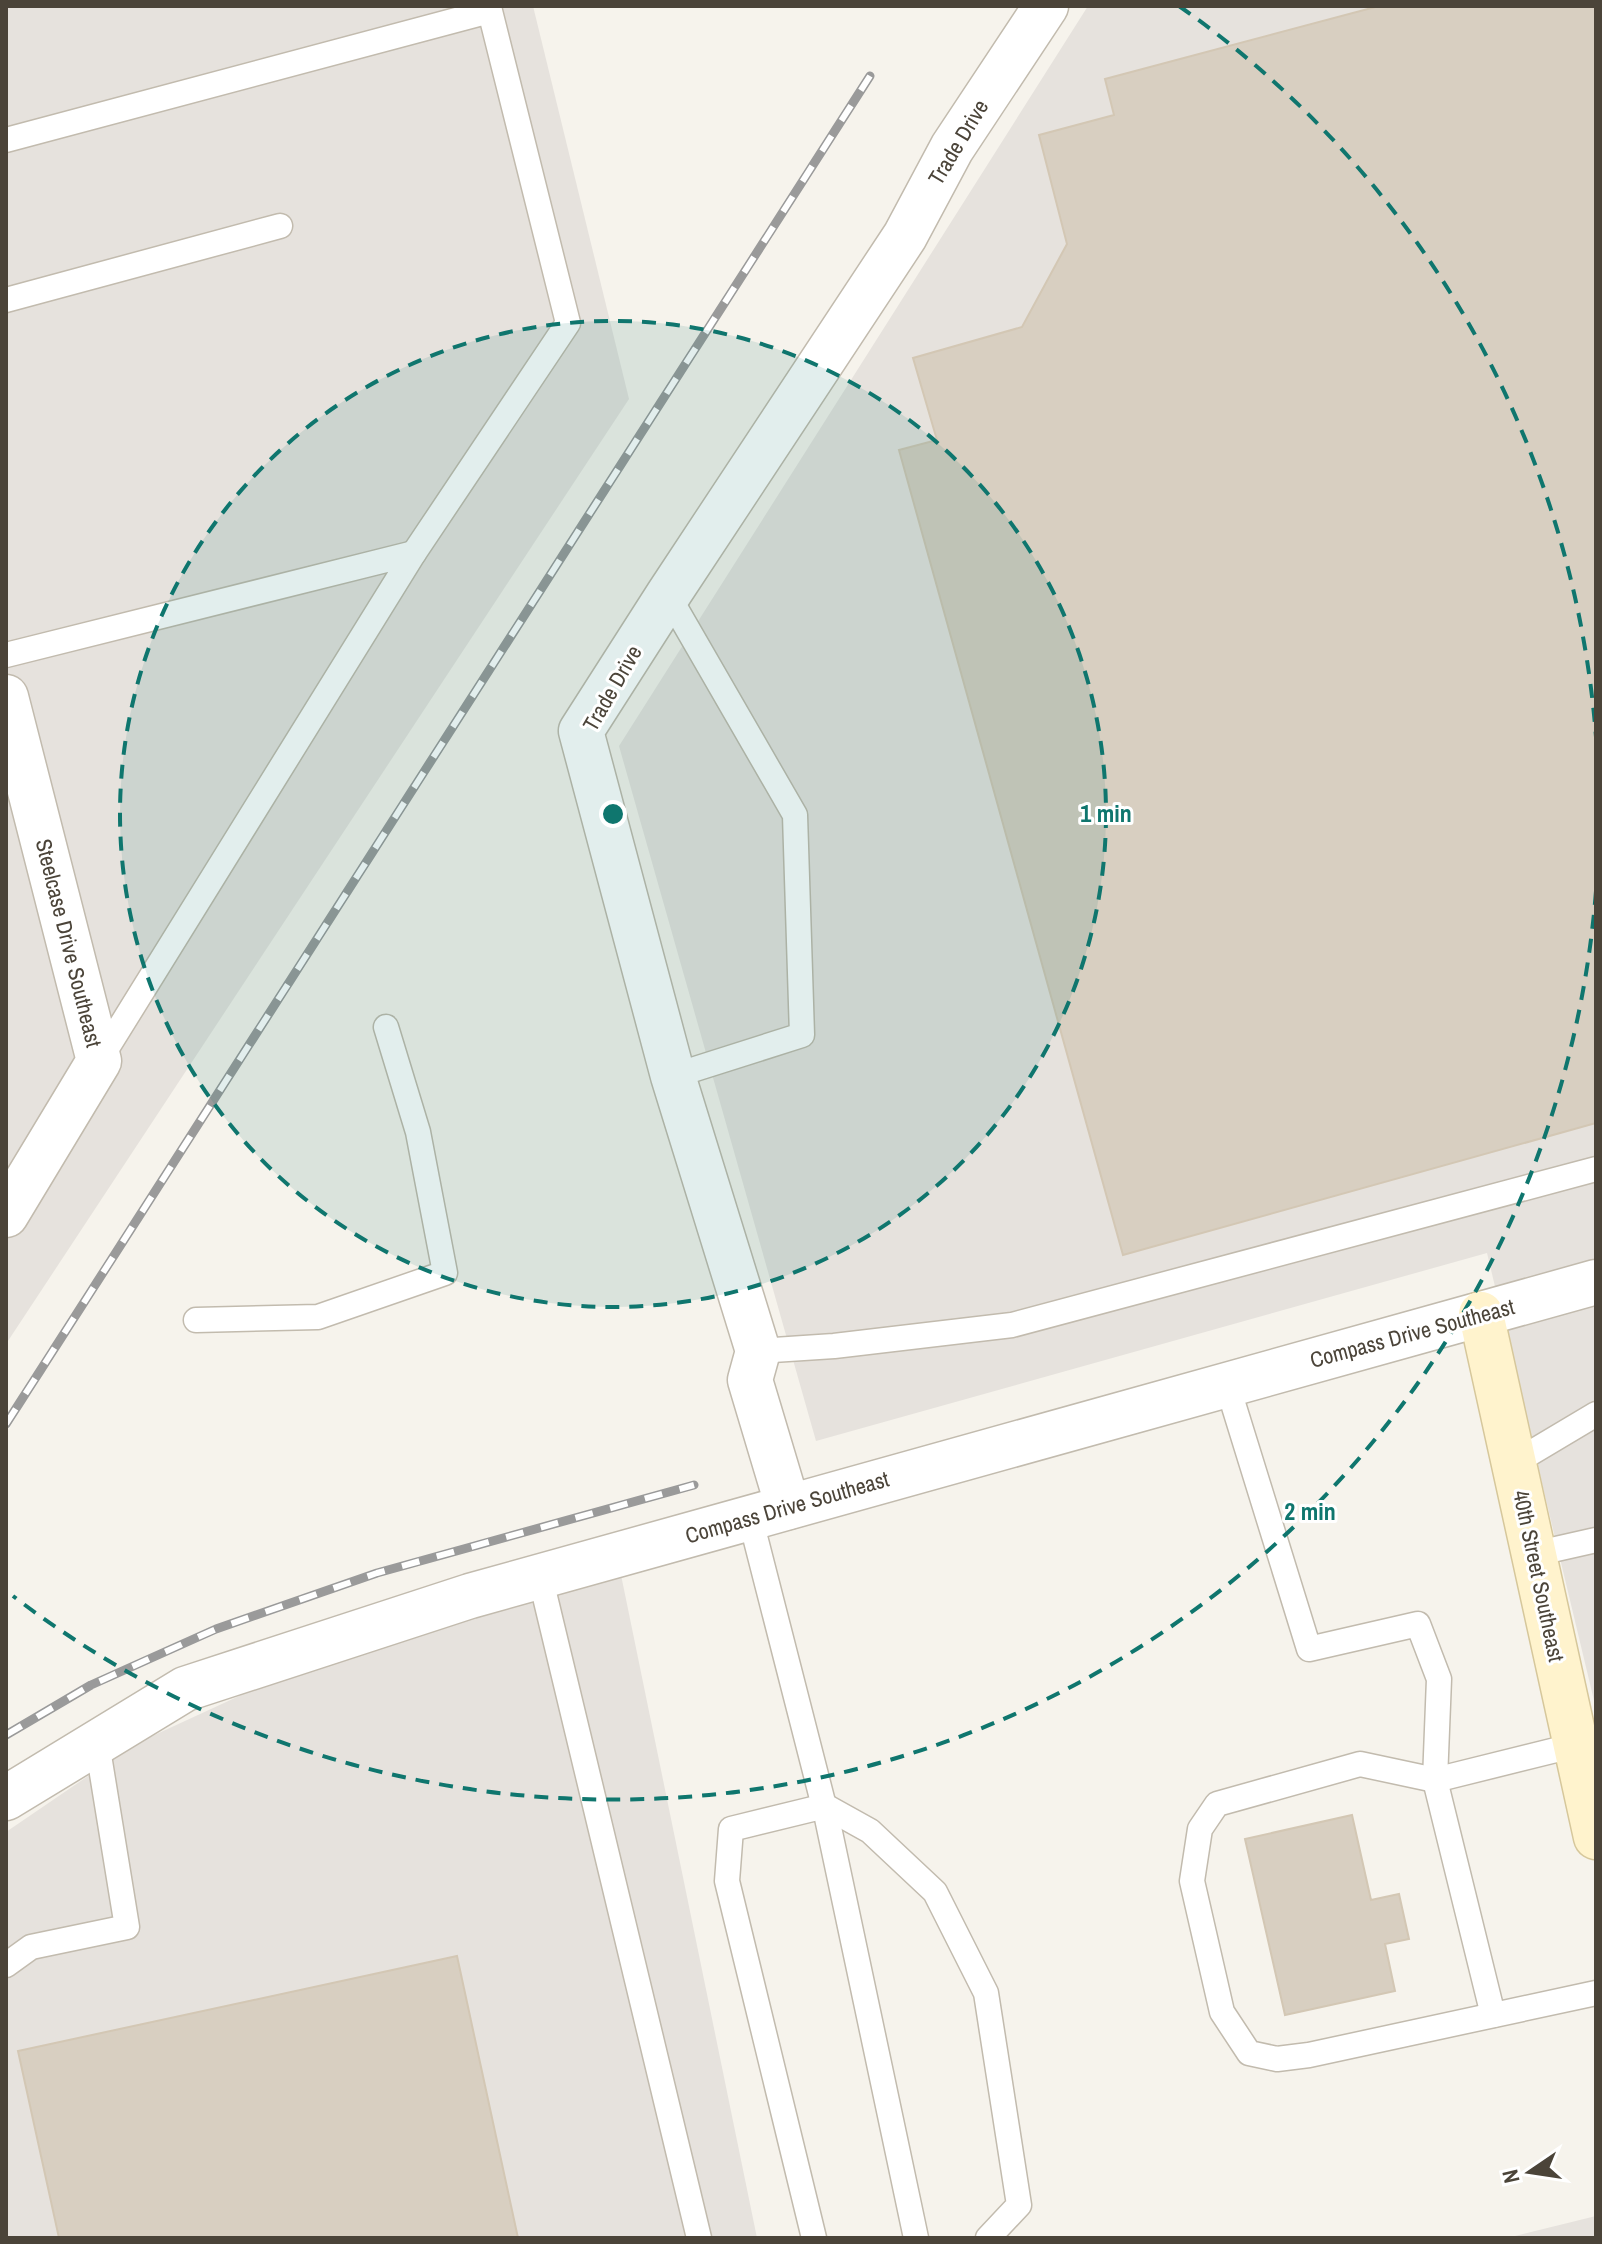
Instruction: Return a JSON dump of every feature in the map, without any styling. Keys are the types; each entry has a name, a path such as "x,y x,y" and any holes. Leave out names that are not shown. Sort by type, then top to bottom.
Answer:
{"street":[{"name":"Trade Drive","path":"769,1512 750,1380 758,1351 673,1076 581,731 905,236 952,148 1046,6"},
{"name":"Steelcase Drive Southeast","path":"6,697 99,1061 6,1215"},
{"name":"Compass Drive Southeast","path":"6,1798 185,1689 470,1596 1596,1282"},
{"name":"40th Street Southeast","path":"1481,1314 1596,1837"}],"lane":[{"path":"6,140 490,11 568,323 414,553 99,1061"},
{"path":"6,300 280,226"},
{"path":"6,655 414,553"},
{"path":"668,595 795,815 802,1035 673,1076"},
{"path":"196,1320 318,1317 445,1273 418,1132 386,1027"},
{"path":"758,1351 834,1346 1012,1325 1596,1169"},
{"path":"1227,1384 1309,1649 1418,1624 1439,1679 1435,1780 1493,2015"},
{"path":"1514,1463 1596,1414"},
{"path":"769,1512 825,1806 916,2238"},
{"path":"1534,1554 1596,1540"},
{"path":"540,1576 699,2238"},
{"path":"6,1965 31,1947 127,1927 97,1743"},
{"path":"1576,1745 1435,1780 1360,1764 1217,1804 1200,1829 1192,1881 1222,2012 1249,2053 1277,2059 1309,2055 1596,1993"},
{"path":"814,2238 727,1881 731,1829 825,1806 870,1831 935,1892 986,1993 1019,2205 988,2238"}],"shaded area":[{"path":"6,6 533,6 629,399 6,1344"},
{"path":"1088,6 1596,6 1596,1709 1487,1253 816,1441 619,746"},
{"path":"620,1570 757,2238 6,2238 6,1832 135,1744 348,1646"},
{"path":"1596,2216 1596,2238 1507,2238"}],"building":[{"path":"1379,6 1596,6 1596,1123 1123,1255 899,450 937,440 913,358 1022,327 1067,244 1039,135 1114,115 1105,79"},
{"path":"1352,1815 1371,1900 1399,1894 1409,1939 1385,1944 1395,1991 1285,2015 1245,1839"},
{"path":"457,1956 518,2238 59,2238 18,2051"}],"railway":[{"path":"6,1424 870,76"},
{"path":"6,1735 91,1685 216,1629 377,1573 694,1485"}]}
